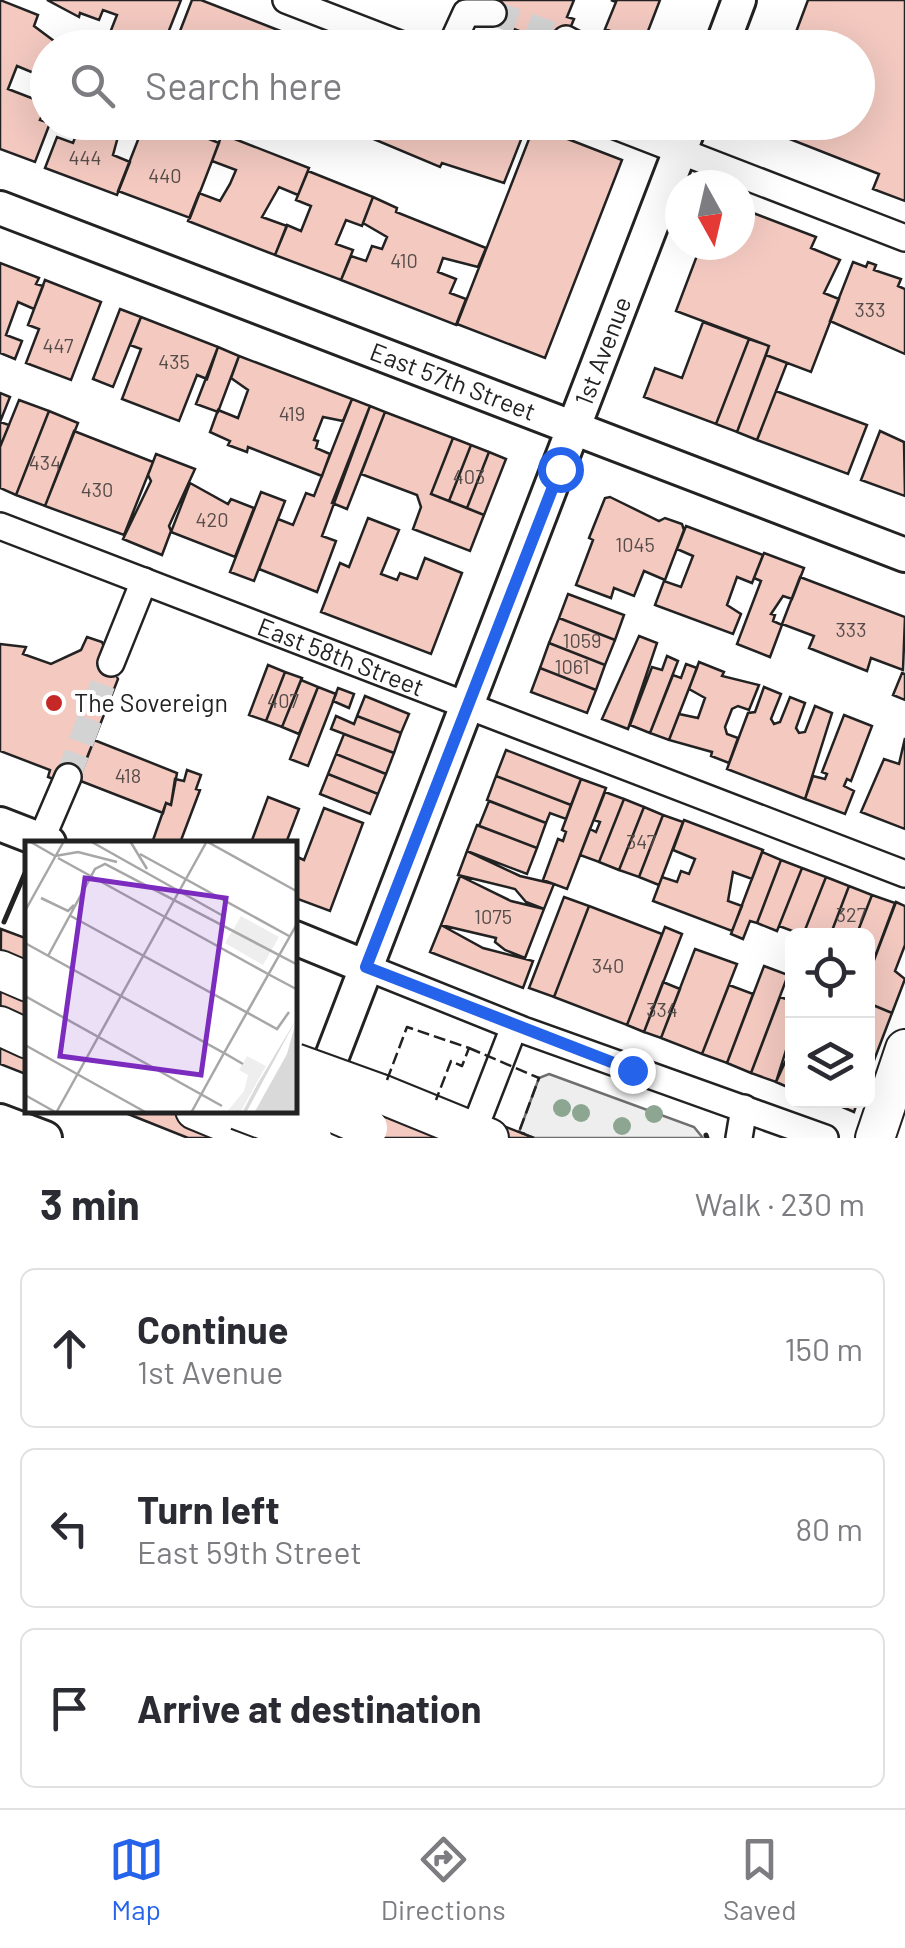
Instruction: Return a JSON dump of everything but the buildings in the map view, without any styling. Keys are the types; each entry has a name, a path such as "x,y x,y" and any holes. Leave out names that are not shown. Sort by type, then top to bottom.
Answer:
{"highway":[{"path":"0,970 25,984"},
{"path":"0,980 25,985"},
{"path":"0,1012 25,1030"},
{"path":"0,1024 25,1031"},
{"path":"879,1126 905,1048"},
{"path":"298,1063 484,1127"},
{"path":"298,1097 379,1125"},
{"path":"187,1113 234,1138"},
{"path":"202,1113 263,1138"},
{"path":"246,1113 312,1138"}],"main road":[{"path":"728,30 739,0"},
{"name":"1st Avenue","path":"300,1138 685,140"},
{"name":"East 57th Street","path":"0,208 905,556"},
{"path":"0,824 45,841"},
{"path":"298,939 366,967"},
{"path":"0,1120 44,1138"}],"street":[{"path":"286,0 364,30"},
{"path":"458,30 466,14 494,13"},
{"path":"693,140 905,238"},
{"name":"East 58th Street","path":"0,526 905,874"},
{"path":"111,663 144,581"},
{"path":"45,841 68,777"},
{"path":"0,952 25,963"},
{"path":"366,967 514,1026 825,1138"},
{"path":"484,1127 514,1026"},
{"path":"739,1138 744,1108"},
{"path":"379,1125 447,1138"}],"shaded area":[{"path":"549,1074 694,1127 703,1138 534,1138 519,1132 539,1078"}],"tunnel":[{"path":"493,13 541,30"},
{"path":"68,777 111,663"}],"fence":[{"path":"387,1080 407,1027 469,1048 462,1066 451,1061 436,1100"},
{"path":"469,1048 539,1078 519,1132 525,1134"}],"wall":[{"path":"4,922 25,873"}],"place":[{"name":"The Sovereign","path":"54,703"}],"route":[{"path":"560,469 366,967 632,1070"}]}
